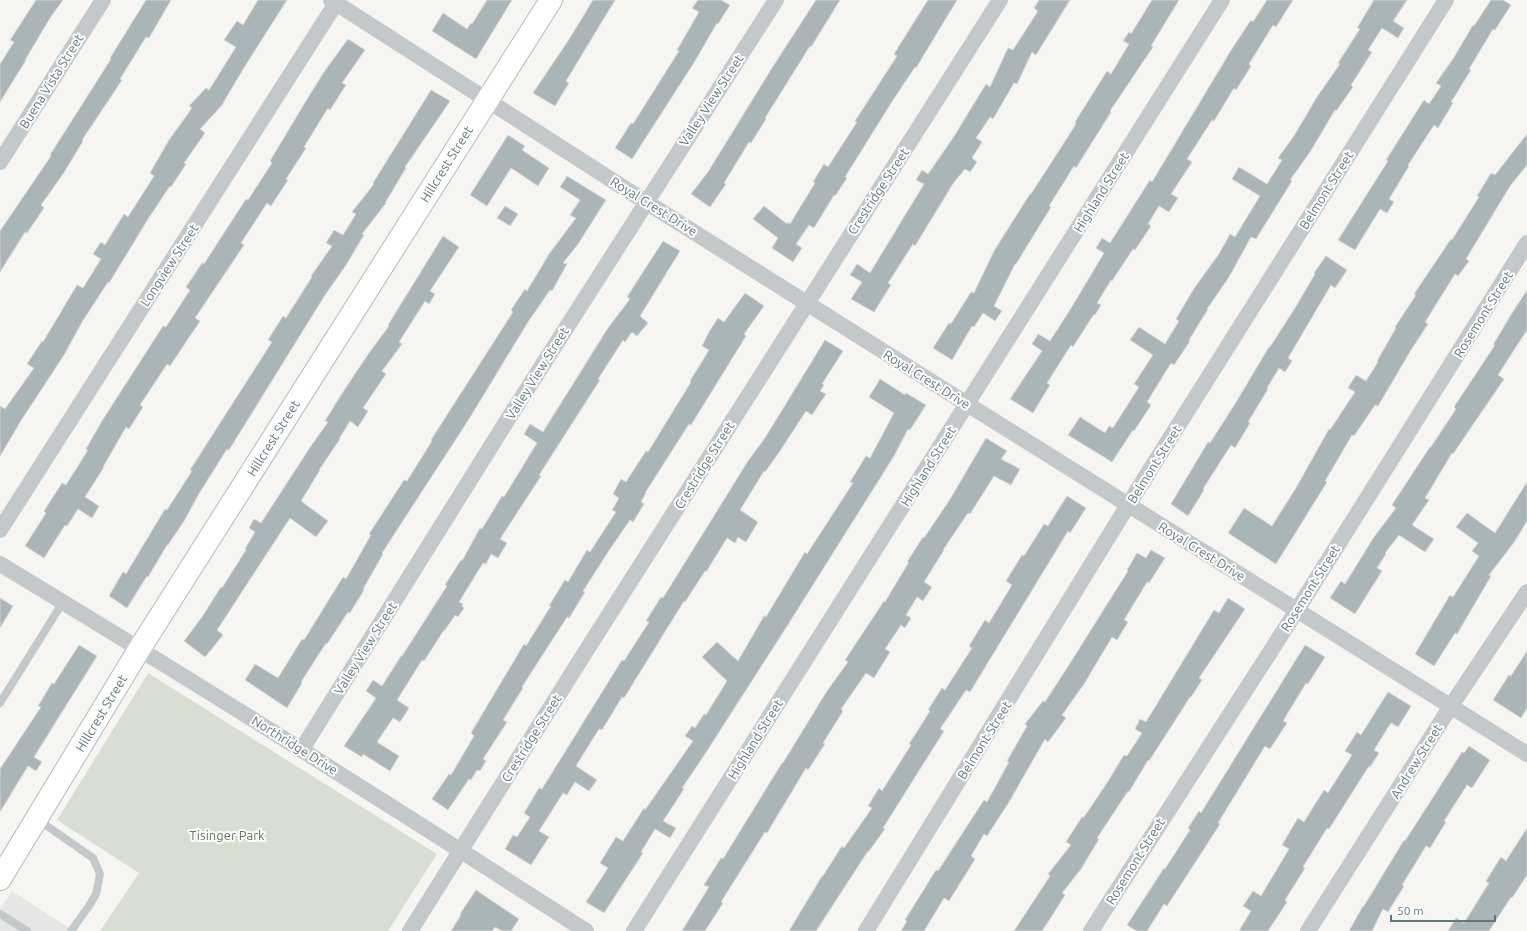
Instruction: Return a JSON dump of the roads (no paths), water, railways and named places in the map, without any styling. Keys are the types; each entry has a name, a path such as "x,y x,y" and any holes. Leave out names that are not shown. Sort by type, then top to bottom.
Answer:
{"street":[{"name":"Buena Vista Street","path":"0,162 103,0"},
{"name":"Hillcrest Street","path":"0,880 140,648 551,0"},
{"name":"Valley View Street","path":"302,749 508,418 776,0"},
{"name":"Crestridge Street","path":"410,931 1000,0"},
{"name":"Highland Street","path":"634,931 1222,0"},
{"name":"Belmont Street","path":"866,931 1128,504 1446,0"},
{"name":"Royal Crest Drive","path":"335,1 646,202 1527,754"},
{"name":"Longview Street","path":"0,530 335,1"},
{"name":"Rosemont Street","path":"1091,931 1297,610 1527,243"},
{"name":"Northridge Drive","path":"0,564 140,648 302,749 586,931"},
{"name":"Andrew Street","path":"1308,931 1451,706 1527,592"}],"lane":[{"path":"0,703 63,602"},
{"path":"37,819 94,858 100,874 96,894 71,931"},
{"path":"0,914 27,931"}],"park label":[{"name":"Tisinger Park","path":"227,835"}]}
